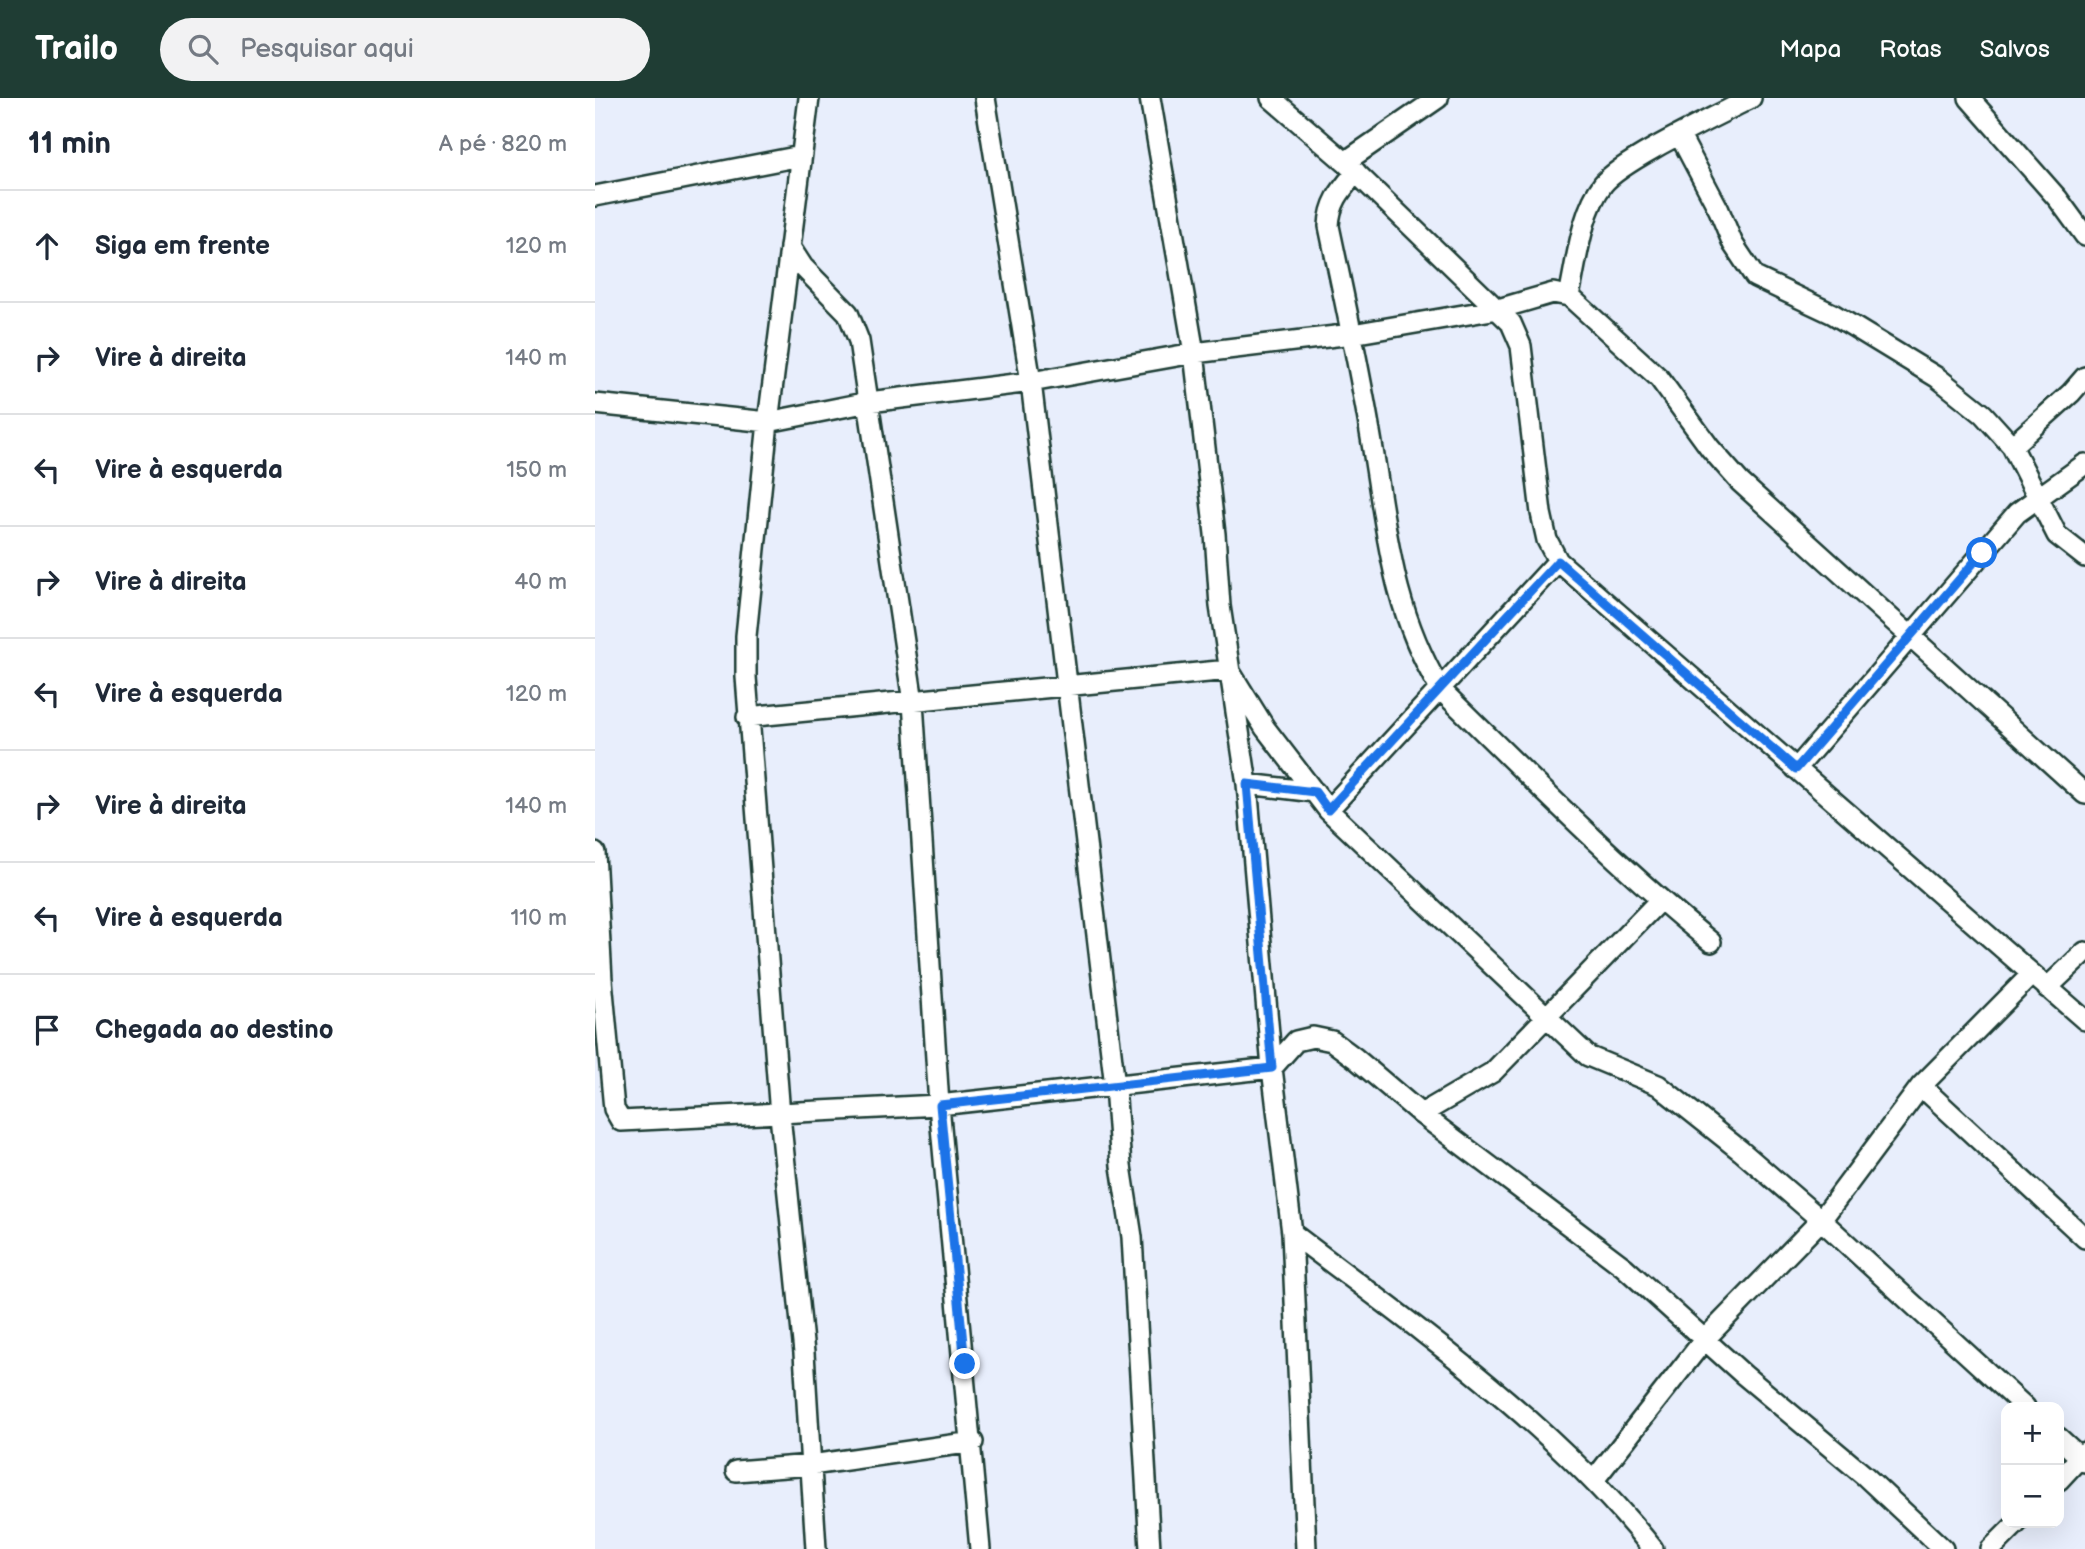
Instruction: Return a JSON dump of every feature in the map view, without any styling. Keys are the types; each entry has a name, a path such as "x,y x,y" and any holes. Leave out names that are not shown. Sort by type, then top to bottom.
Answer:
{"street":[{"path":"809,98 768,422 746,636 747,717 780,1115 804,1353 816,1549"},
{"path":"985,98 1031,382 1115,1086 1121,1166 1132,1237 1150,1549"},
{"path":"1150,98 1194,352 1229,670 1247,784 1272,1068 1292,1233 1306,1549"},
{"path":"1271,98 1350,167 1511,323 1521,346 1541,513 1547,540 1558,561 2085,1020"},
{"path":"1438,98 1350,167 1330,210 1329,226 1352,334 1387,547 1406,617 1440,689 1660,900 1711,942"},
{"path":"1569,296 1591,207 1604,183 1621,169 1751,98"},
{"path":"1969,98 2057,199 2085,236"},
{"path":"1680,136 1719,210 1733,244 1755,277 1833,314 1938,378 1983,414 2012,446 2057,535 2085,557"},
{"path":"595,196 801,156"},
{"path":"790,247 803,267 848,313 859,341 913,702 940,1105 973,1442 980,1549"},
{"path":"595,404 768,422 869,402 1031,382 1194,352 1352,334 1498,309 1553,293 1569,296 1660,378 1710,448 1740,482 2085,794"},
{"path":"2012,446 2071,393 2085,376"},
{"path":"1796,769 1994,538 2037,498 2085,464"},
{"path":"1328,810 1558,561"},
{"path":"747,717 1068,688 1229,670"},
{"path":"1229,670 1265,728 1328,810 1588,1056 1658,1085 1821,1220 2020,1402"},
{"path":"1247,784 1315,792"},
{"path":"595,853 602,980 614,1110 621,1121 940,1105 1115,1086 1272,1068 1296,1041 1313,1037 1332,1041 1421,1114 1624,1267 1865,1476 1943,1549"},
{"path":"1421,1114 1493,1072 1660,900"},
{"path":"2047,988 2085,952"},
{"path":"1594,1480 1705,1340 1821,1220 1921,1086 2031,975"},
{"path":"1921,1086 2085,1238"},
{"path":"1292,1233 1478,1378 1594,1480 1653,1549"},
{"path":"737,1471 811,1465 973,1442"},
{"path":"2064,1442 2083,1458 2064,1475"},
{"path":"1991,1549 2012,1528"}],"route":[{"path":"965,1364 940,1105 1272,1068 1247,784 1315,792 1328,810 1558,561 1796,769 1982,553"}]}
